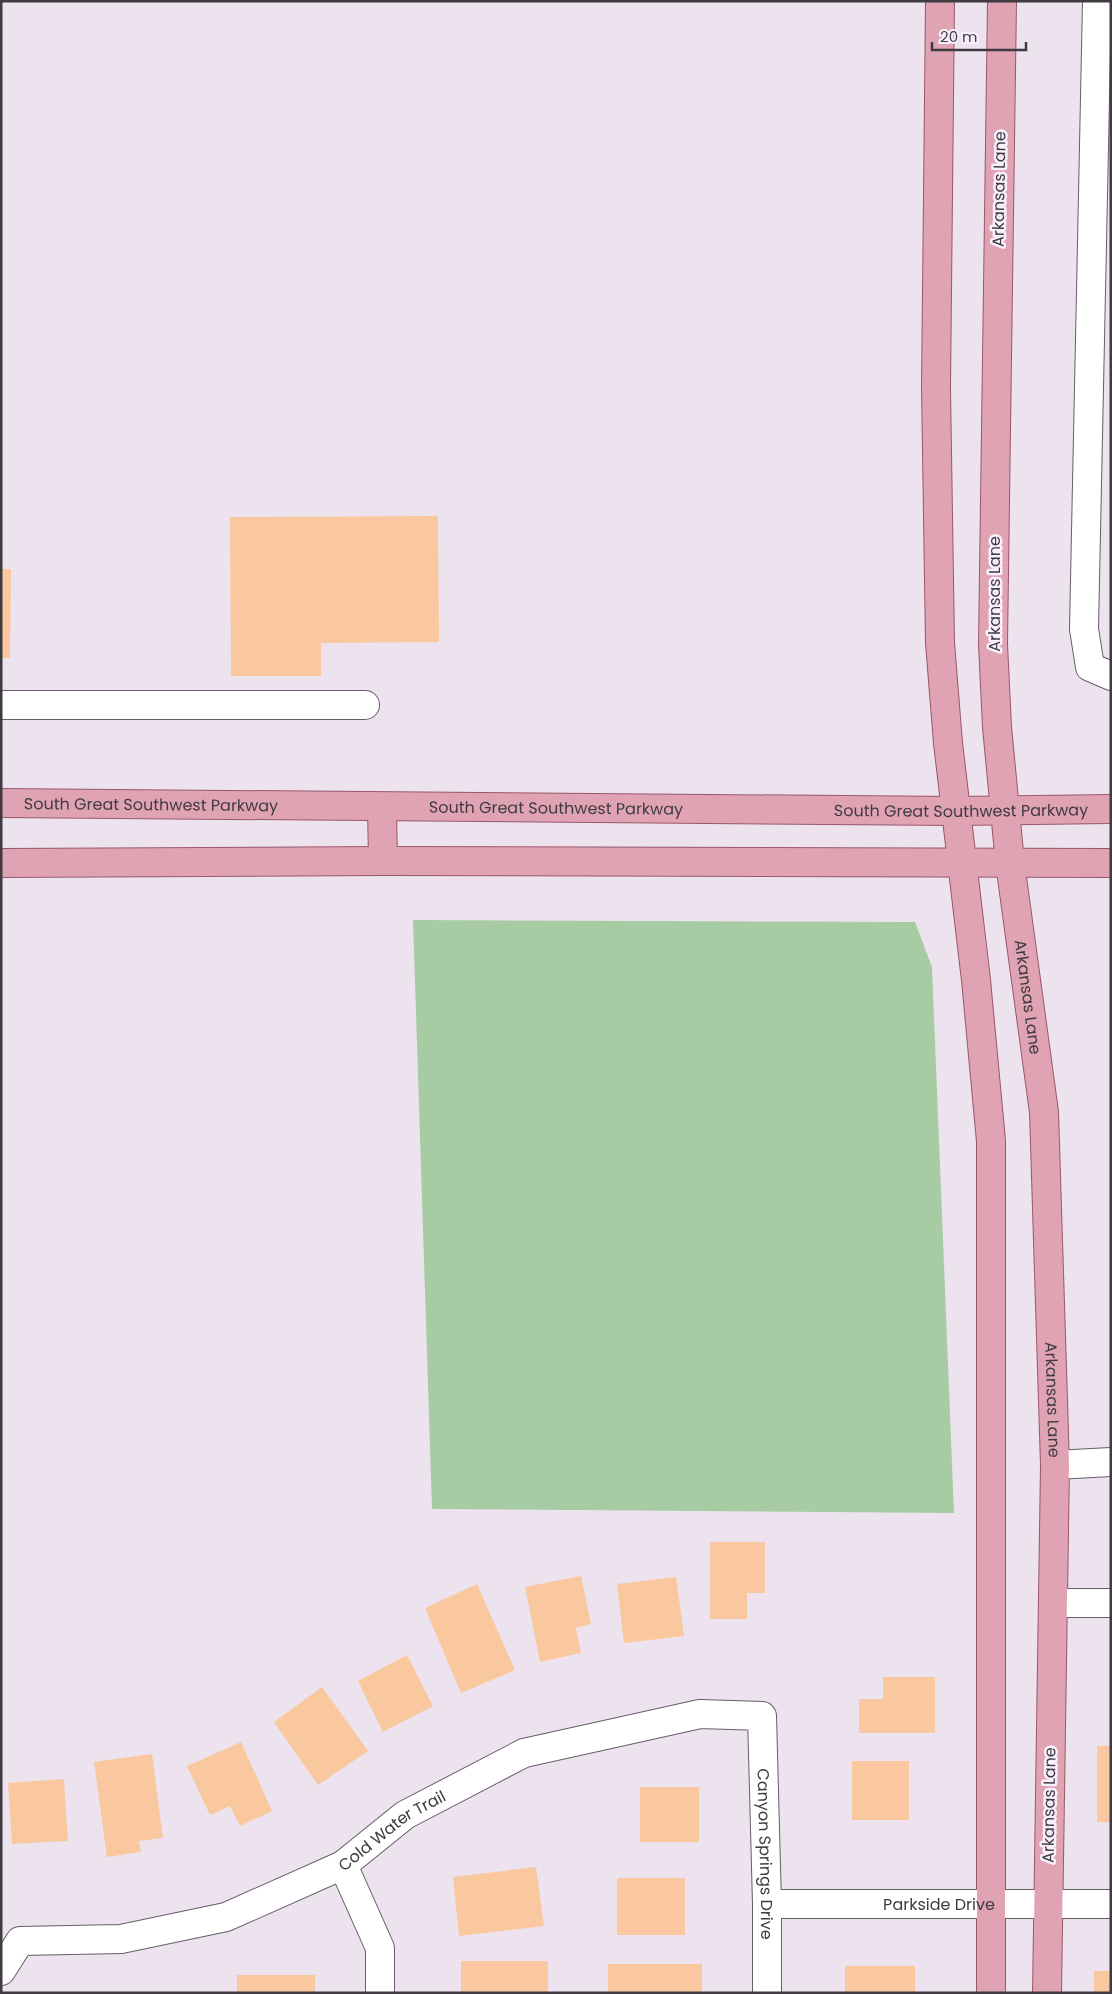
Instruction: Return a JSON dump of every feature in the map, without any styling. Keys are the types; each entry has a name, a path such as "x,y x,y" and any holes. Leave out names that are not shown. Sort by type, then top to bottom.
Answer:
{"main road":[{"path":"940,1 936,388 940,642 948,744 960,862 976,980 990,1142 991,1993"},
{"name":"Arkansas Lane","path":"1002,1 993,644 997,727 1010,863 1044,1112 1055,1465 1047,1993"},
{"name":"South Great Southwest Parkway","path":"1,803 956,811 1111,809"},
{"path":"382,807 383,861"},
{"path":"1,863 383,861 1111,863"}],"street":[{"path":"1096,1 1084,628 1090,667 1111,676"},
{"path":"1,705 365,705"},
{"path":"1055,1465 1111,1462"},
{"path":"1052,1603 1111,1603"},
{"name":"Cold Water Trail","path":"1,1971 20,1941 121,1939 226,1917 342,1865 404,1815 524,1753 700,1714 762,1716"},
{"name":"Canyon Springs Drive","path":"762,1716 767,1904 767,1993"},
{"path":"342,1865 380,1948 380,1993"},
{"name":"Parkside Drive","path":"767,1904 1111,1904"}],"green space":[{"path":"413,920 915,922 932,967 954,1513 432,1509"}],"building":[{"path":"438,516 439,642 321,643 321,676 231,676 230,517"},
{"path":"1,569 11,569 10,658 1,658"},
{"path":"710,1542 765,1542 765,1593 747,1593 747,1619 710,1619"},
{"path":"581,1576 591,1624 576,1628 581,1653 540,1662 525,1587"},
{"path":"676,1577 684,1636 624,1643 617,1584"},
{"path":"477,1584 515,1670 461,1693 425,1608"},
{"path":"407,1655 433,1706 383,1732 358,1681"},
{"path":"883,1677 935,1677 935,1733 859,1733 859,1699 883,1699"},
{"path":"322,1687 368,1751 318,1785 274,1722"},
{"path":"241,1742 272,1811 240,1826 230,1806 210,1815 187,1766"},
{"path":"1097,1746 1111,1746 1111,1822 1097,1822"},
{"path":"152,1754 163,1838 139,1841 141,1852 107,1857 94,1762"},
{"path":"852,1761 909,1761 909,1820 852,1820"},
{"path":"64,1779 68,1841 12,1844 8,1783"},
{"path":"640,1787 699,1787 699,1842 640,1842"},
{"path":"536,1867 544,1926 459,1936 453,1877"},
{"path":"617,1878 685,1878 685,1935 617,1935"},
{"path":"461,1961 548,1961 548,1993 461,1993"},
{"path":"608,1964 702,1964 702,1993 608,1993"},
{"path":"845,1966 915,1966 915,1993 845,1993"},
{"path":"1094,1971 1111,1971 1111,1993 1094,1993"},
{"path":"237,1975 315,1975 315,1993 237,1993"}]}
